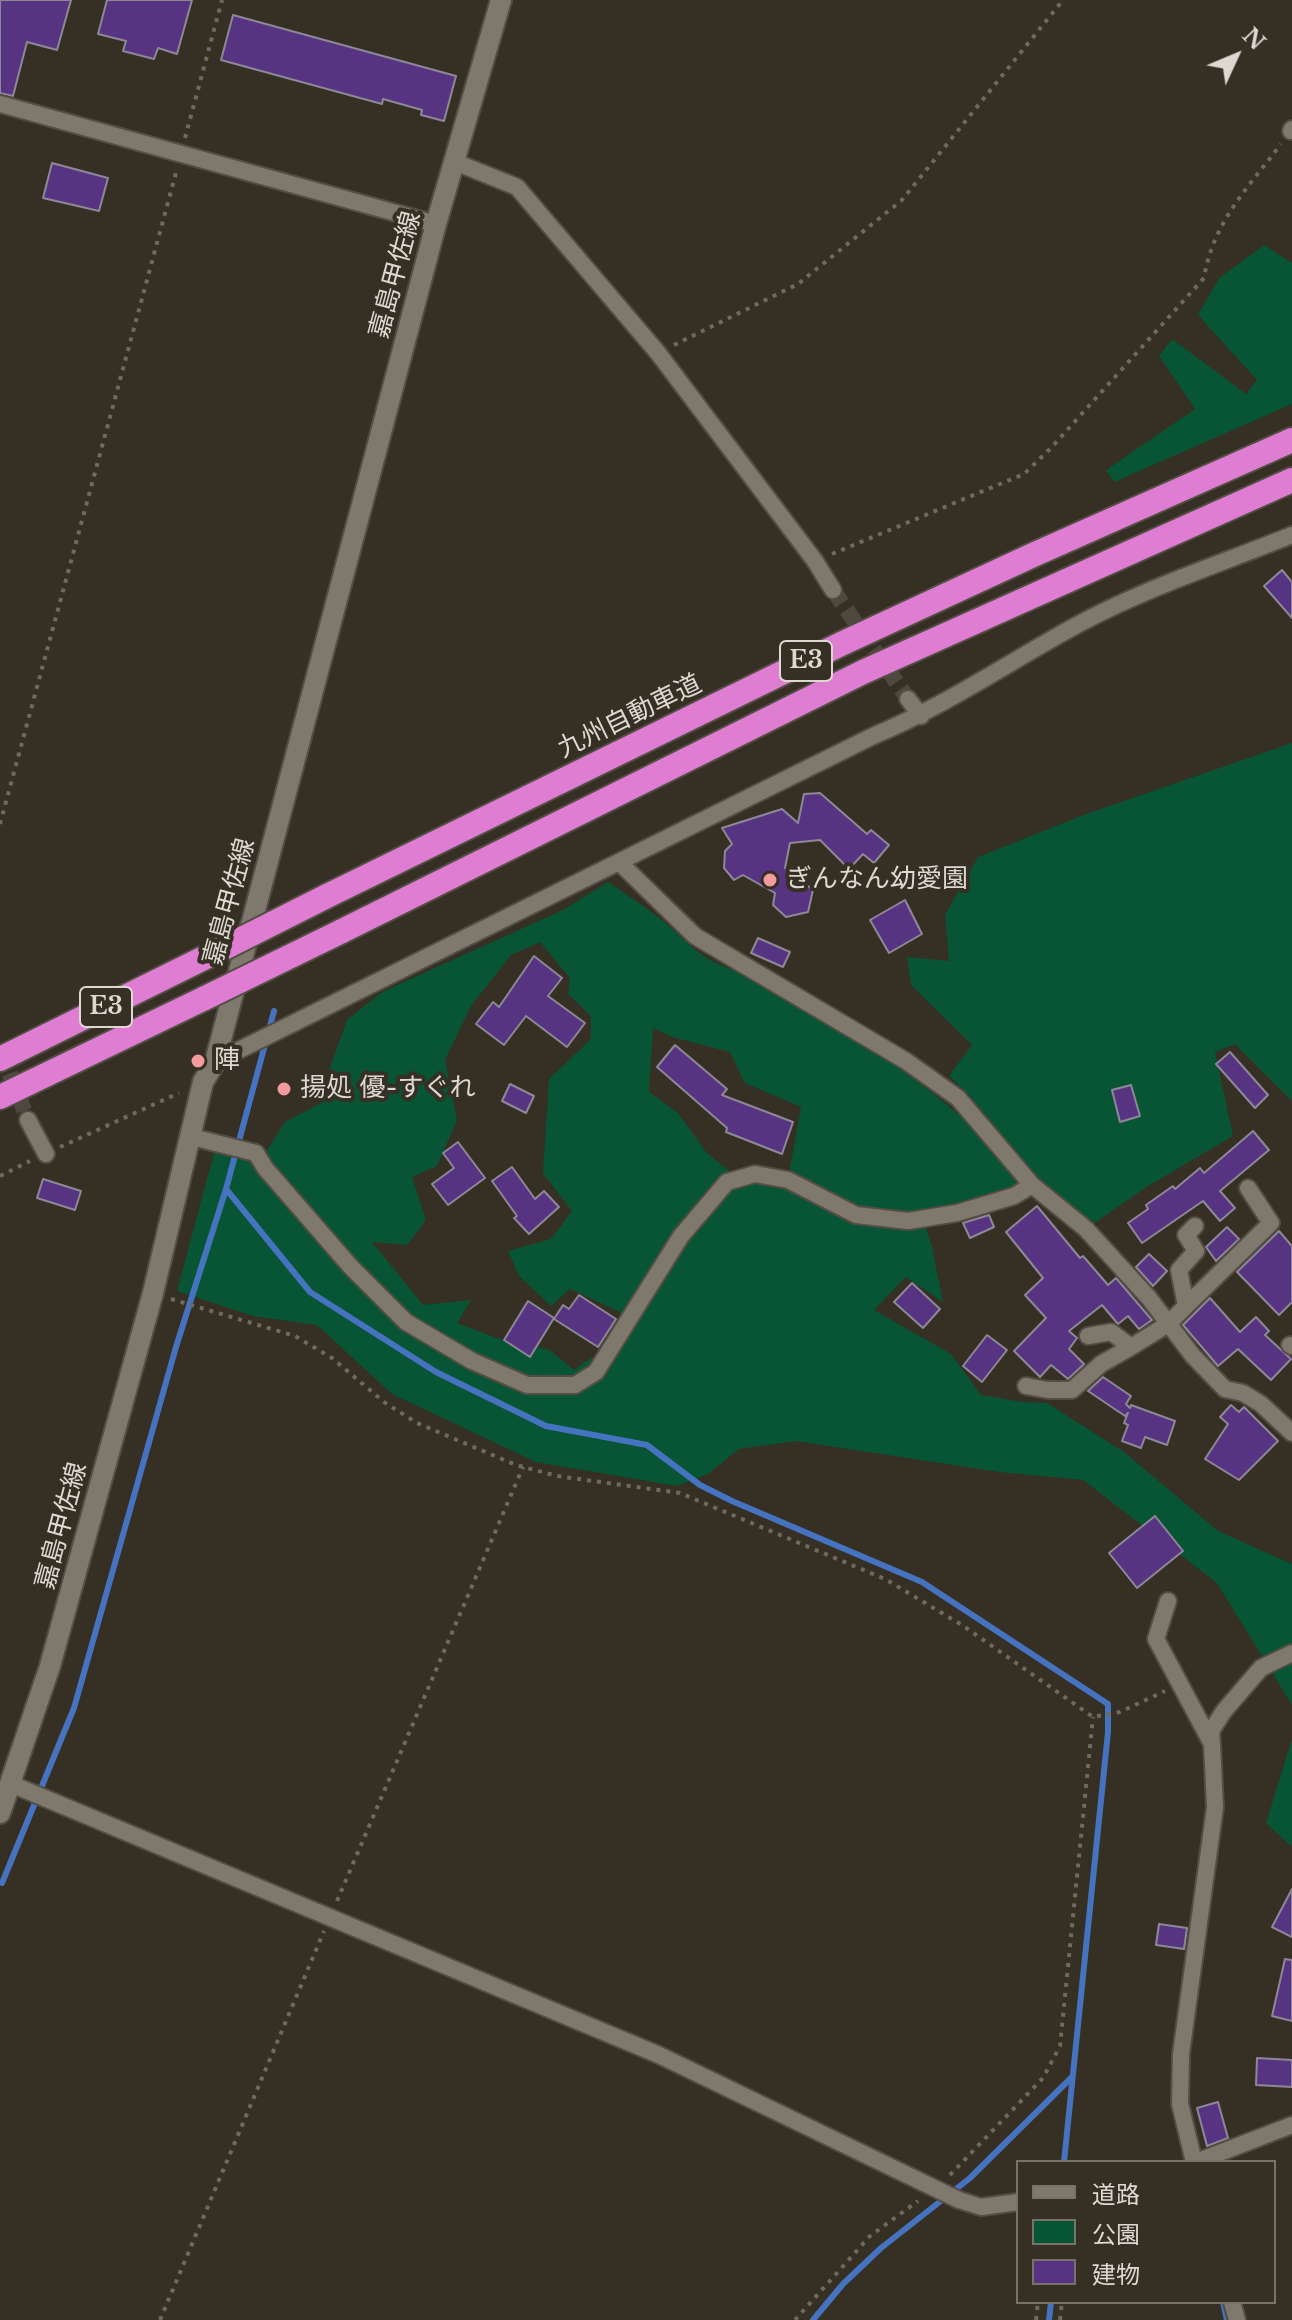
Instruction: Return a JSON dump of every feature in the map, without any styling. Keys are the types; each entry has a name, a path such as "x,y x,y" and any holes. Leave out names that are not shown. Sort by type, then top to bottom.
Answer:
{"highway":[{"name":"九州自動車道","path":"0,1059 841,644 1292,440"},
{"name":"E3","path":"0,1097 863,672 1292,480"}],"main road":[{"name":"嘉島甲佐線","path":"0,1813 20,1788 50,1666 150,1302 201,1139 203,1082 215,1062 436,224 501,0"}],"street":[{"path":"0,104 436,224"},
{"path":"455,162 517,187 658,353 815,561 833,590"},
{"path":"215,1062 873,736 921,716 1079,624 1126,601 1292,535"},
{"path":"908,699 921,716"},
{"path":"619,862 695,936 906,1061 958,1098 1032,1185 1086,1229 1193,1356 1225,1389 1243,1393 1261,1404 1292,1433"},
{"path":"28,1120 46,1154"},
{"path":"201,1139 256,1153 265,1168 351,1267 406,1322 472,1361 527,1385 575,1385 596,1372 681,1236 727,1182 755,1174 788,1180 856,1215 908,1221 986,1205 1014,1196 1032,1185"},
{"path":"1026,1386 1072,1390 1101,1364 1168,1324 1271,1223 1248,1188"},
{"path":"1186,1306 1179,1270 1196,1251 1186,1235 1195,1226"},
{"path":"1088,1336 1111,1332 1131,1347"},
{"path":"1168,1601 1156,1639 1212,1744"},
{"path":"1194,2160 1180,2104 1181,2054 1215,1807 1211,1731 1261,1668 1292,1653"},
{"path":"20,1788 659,2055 959,2200 981,2207 1016,2202"},
{"path":"1200,2160 1292,2125"}],"path":[{"path":"0,824 222,0"},
{"path":"658,353 798,284 902,200 1063,0"},
{"path":"815,561 1024,474 1204,278 1208,253 1222,221 1291,130"},
{"path":"0,1176 203,1082"},
{"path":"170,1298 295,1336 332,1358 384,1402 417,1423 523,1467 557,1476 680,1493 872,1573 962,1625 1093,1717 1120,1712 1181,1683"},
{"path":"160,2320 523,1467"},
{"path":"795,2320 870,2236 934,2189 1043,2078 1060,2046 1093,1717"}],"green space":[{"path":"1264,245 1292,263 1292,404 1114,482 1106,470 1195,409 1159,356 1172,339 1246,394 1257,380 1198,315 1219,278"},
{"path":"1292,743 1292,1101 1235,1044 1215,1052 1233,1136 1148,1186 1090,1226 1044,1185 968,1094 949,1076 972,1045 911,985 907,957 949,961 945,915 978,857 1086,814"},
{"path":"608,882 657,916 710,960 750,976 820,1015 904,1071 979,1133 1005,1163 1018,1189 921,1212 943,1302 906,1277 874,1310 951,1354 981,1395 1047,1403 1124,1452 1218,1531 1292,1564 1292,1705 1217,1583 1083,1480 999,1472 796,1441 739,1449 708,1474 677,1486 536,1462 392,1394 317,1325 253,1316 177,1291 214,1153 264,1155 285,1122 325,1101 330,1067 347,1020 382,992 563,910","holes":["540,942 570,978 568,994 591,1016 591,1039 549,1079 543,1173 572,1211 551,1239 508,1251 519,1276 551,1306 570,1289 620,1312 610,1370 592,1357 574,1370 550,1350 497,1338 457,1323 471,1300 423,1305 372,1242 407,1245 426,1220 412,1177 437,1166 457,1120 445,1060 471,1006 511,955","653,1028 672,1037 730,1052 745,1083 801,1107 788,1180 730,1172 706,1152 678,1113 649,1092"]},
{"path":"1292,1739 1292,1847 1266,1823"}],"building":[{"path":"0,0 71,0 57,50 27,42 13,96 0,93"},
{"path":"107,0 192,0 177,54 158,48 154,59 123,51 126,41 98,34"},
{"path":"233,15 456,76 444,121 421,115 422,110 383,99 382,104 221,60"},
{"path":"52,163 108,178 99,211 43,198"},
{"path":"1282,570 1292,582 1292,618 1264,586"},
{"path":"820,793 867,834 871,830 889,845 874,863 863,854 849,869 820,840 790,843 785,868 813,890 808,912 786,917 773,905 775,893 743,875 734,880 724,868 725,851 732,844 722,828 782,809 798,823 804,794"},
{"path":"905,900 922,934 889,953 870,920"},
{"path":"758,938 790,952 783,967 751,953"},
{"path":"534,956 562,978 548,996 585,1023 567,1047 526,1016 504,1045 476,1024 493,1002 499,1007"},
{"path":"675,1045 727,1089 722,1095 793,1122 782,1154 726,1132 727,1128 657,1067"},
{"path":"1230,1052 1268,1095 1255,1108 1216,1064"},
{"path":"510,1084 534,1096 526,1113 502,1101"},
{"path":"1131,1085 1140,1116 1120,1122 1112,1090"},
{"path":"1253,1131 1269,1150 1220,1191 1235,1208 1220,1221 1203,1201 1142,1243 1128,1223 1148,1209 1146,1205 1173,1186 1175,1189 1200,1168 1204,1173"},
{"path":"458,1142 485,1178 448,1205 432,1184 454,1168 443,1153"},
{"path":"512,1167 535,1199 544,1191 559,1207 529,1234 514,1218 517,1216 492,1181"},
{"path":"43,1179 81,1191 75,1210 37,1198"},
{"path":"1037,1206 1080,1258 1083,1256 1108,1285 1116,1278 1152,1320 1139,1329 1128,1316 1118,1324 1102,1305 1069,1331 1077,1338 1069,1349 1084,1364 1068,1379 1051,1365 1040,1377 1014,1351 1046,1318 1025,1295 1043,1278 1006,1232"},
{"path":"989,1215 994,1227 970,1238 963,1223"},
{"path":"1227,1227 1239,1239 1216,1261 1206,1247"},
{"path":"1279,1231 1292,1246 1292,1302 1279,1315 1237,1272"},
{"path":"1149,1254 1167,1271 1153,1286 1136,1267"},
{"path":"912,1283 940,1309 923,1328 894,1302"},
{"path":"579,1295 616,1319 598,1347 554,1319 563,1305 569,1309"},
{"path":"1210,1298 1240,1332 1256,1317 1269,1331 1265,1335 1291,1359 1271,1380 1238,1349 1218,1366 1183,1325"},
{"path":"528,1301 554,1318 530,1357 504,1340"},
{"path":"987,1335 1007,1350 982,1382 963,1366"},
{"path":"1103,1377 1131,1396 1126,1404 1130,1408 1131,1405 1175,1421 1167,1445 1145,1437 1141,1448 1122,1441 1128,1425 1124,1423 1128,1413 1125,1416 1088,1391"},
{"path":"1231,1405 1239,1412 1244,1407 1278,1441 1239,1480 1205,1459 1228,1424 1220,1417"},
{"path":"1155,1516 1183,1551 1137,1588 1109,1553"},
{"path":"1292,1889 1292,1937 1272,1927"},
{"path":"1159,1924 1187,1928 1184,1949 1156,1945"},
{"path":"1285,1959 1292,1960 1292,2021 1272,2016"},
{"path":"1257,2058 1292,2060 1292,2087 1256,2085"},
{"path":"1218,2102 1228,2138 1207,2146 1197,2108"}],"waterway":[{"path":"269,1030 274,1011"},
{"path":"266,1041 226,1189 310,1292 436,1372 546,1426 647,1445 700,1485 732,1501 922,1582 1108,1704 1108,1732 1064,2160"},
{"path":"2,1883 74,1708 176,1347 226,1189"},
{"path":"813,2320 843,2284 881,2248 970,2178 1071,2078"},
{"path":"1049,2320 1051,2304"},
{"path":"1223,2304 1227,2320"}],"tunnel":[{"path":"833,590 908,699"},
{"path":"1,1051 28,1120"}],"place":[{"name":"ぎんなん幼愛園","path":"770,880"},
{"name":"陣","path":"198,1061"},
{"name":"揚処 優-すぐれ","path":"284,1089"}]}
